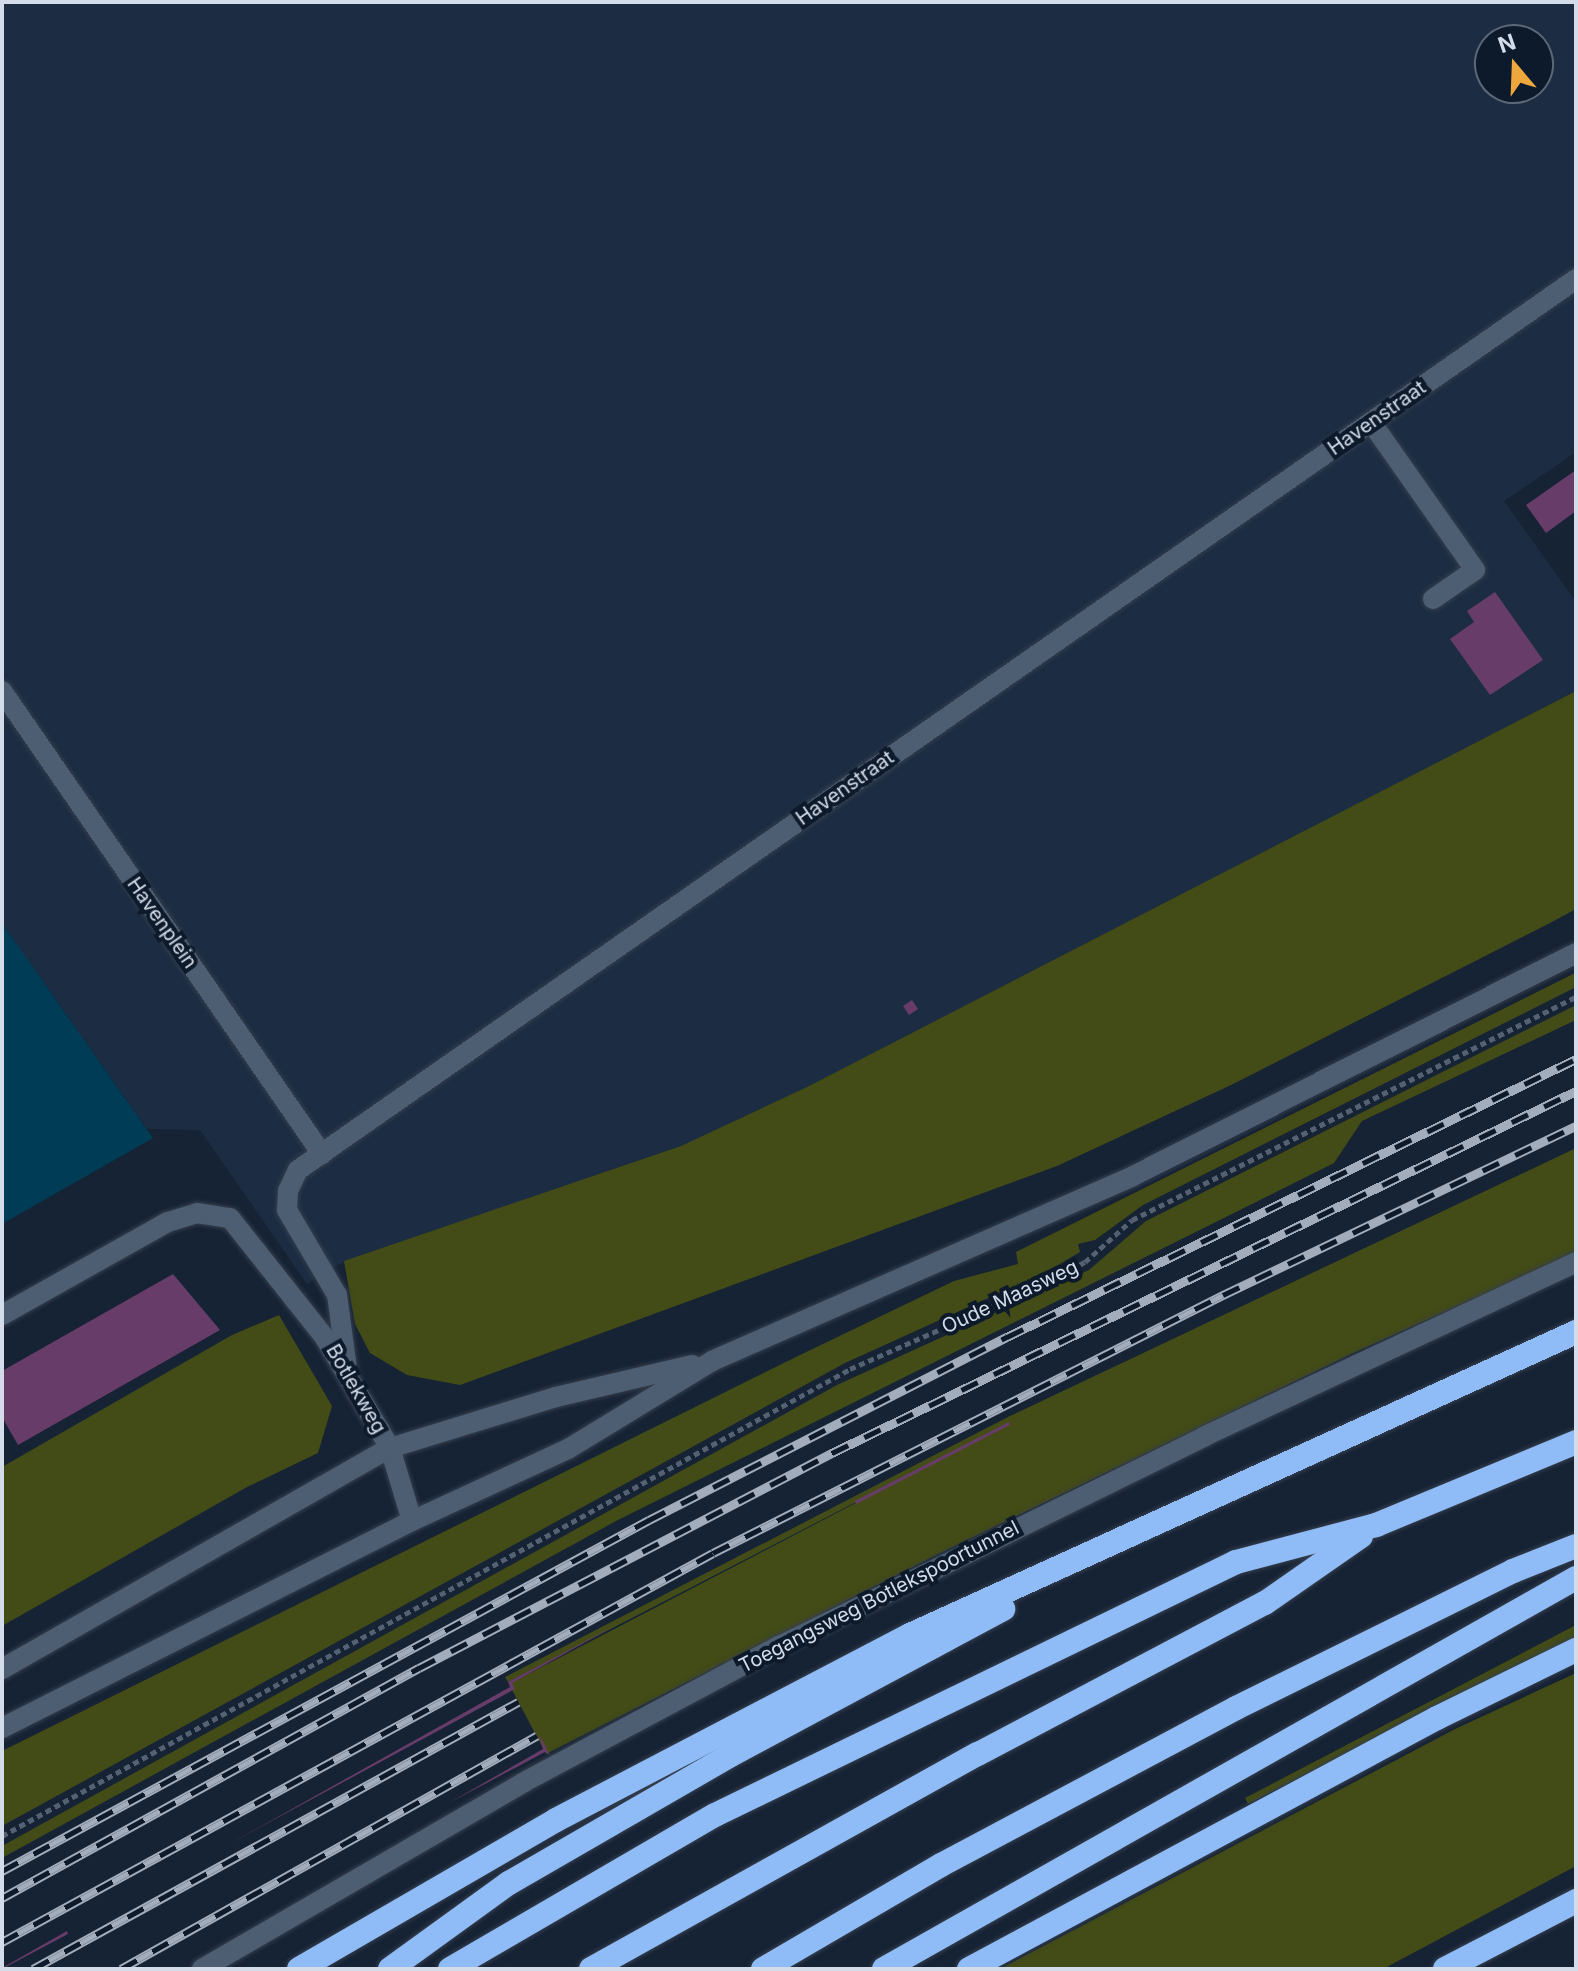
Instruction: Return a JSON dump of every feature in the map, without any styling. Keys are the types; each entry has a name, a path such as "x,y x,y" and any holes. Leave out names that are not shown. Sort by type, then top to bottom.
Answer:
{"highway":[{"path":"299,1969 556,1820 910,1635 1576,1332"},
{"path":"450,1969 715,1815 965,1690 1236,1562 1376,1525 1576,1442"},
{"path":"390,1969 509,1883 731,1755 1213,1496"},
{"path":"591,1969 978,1754 1265,1603 1376,1525"},
{"path":"763,1969 941,1865 1236,1708 1513,1571 1576,1546"},
{"path":"884,1969 1576,1578"},
{"path":"969,1969 1437,1718 1576,1650"},
{"path":"1445,1969 1576,1901"}],"street":[{"name":"Havenstraat","path":"348,1376 337,1295 287,1210 288,1191 298,1170 1576,279"},
{"path":"1371,422 1475,570 1433,599"},
{"name":"Havenplein","path":"2,691 322,1154"},
{"path":"2,1728 412,1521 568,1449 712,1361 1133,1176 1576,953"},
{"name":"Botlekweg","path":"2,1315 168,1222 197,1213 230,1218 283,1281 348,1376 390,1448 2,1669"},
{"name":"Toegangsweg Botlekspoortunnel","path":"201,1969 524,1782 779,1646 1233,1422 1576,1262"},
{"path":"412,1521 390,1448 556,1397 712,1361"}],"path":[{"name":"Oude Maasweg","path":"2,1836 850,1369 1069,1271 1132,1220 1576,997"}],"shaded area":[{"path":"2,2 1576,2 1576,452 1504,501 1576,602 1576,691 807,1087 681,1146 345,1261 307,1284 200,1130 147,1129 2,923"},
{"path":"2,923 153,1138 2,1224"}],"green space":[{"path":"1576,691 1576,909 1231,1085 1057,1166 460,1385 407,1375 370,1353 355,1324 344,1261 681,1146 807,1087"},
{"path":"1575,973 1576,987 1143,1205 1095,1240 1078,1244 1080,1252 1048,1271 845,1363 2,1826 2,1751 954,1281 1018,1264 1016,1252"},
{"path":"1576,1005 1576,1020 1362,1121 1334,1163 616,1521 2,1858 2,1846 837,1385 1089,1270 1146,1221"},
{"path":"1576,1148 1576,1252 1572,1255 1353,1353 936,1555 546,1754 509,1684 1009,1423 508,1682 505,1677 1008,1417"},
{"path":"279,1315 332,1406 318,1453 247,1487 2,1626 2,1467 232,1335"},
{"path":"1576,1625 1576,1637 1248,1804 1245,1798"},
{"path":"1576,1673 1576,1866 1383,1969 1000,1969 1455,1729"}],"building":[{"path":"1576,470 1576,511 1546,533 1526,505"},
{"path":"1495,592 1543,660 1490,695 1450,639 1474,622 1467,611"},
{"path":"912,1000 918,1009 909,1015 903,1006"},
{"path":"173,1274 220,1330 18,1445 2,1417 2,1371"},
{"path":"1009,1422 1010,1425 856,1504 855,1501"},
{"path":"618,1624 512,1683 515,1689 231,1843 510,1687 508,1682"},
{"path":"539,1734 550,1755 545,1752 449,1803 543,1749"},
{"path":"67,1931 68,1934 2,1969 2,1968"}],"railway":[{"path":"2,1871 649,1520 1007,1337 1576,1059"},
{"path":"2,1898 419,1668 832,1453 1576,1091"},
{"path":"2,1942 713,1553 1223,1295 1576,1126"},
{"path":"33,1969 518,1702"},
{"path":"121,1969 537,1736"}]}
